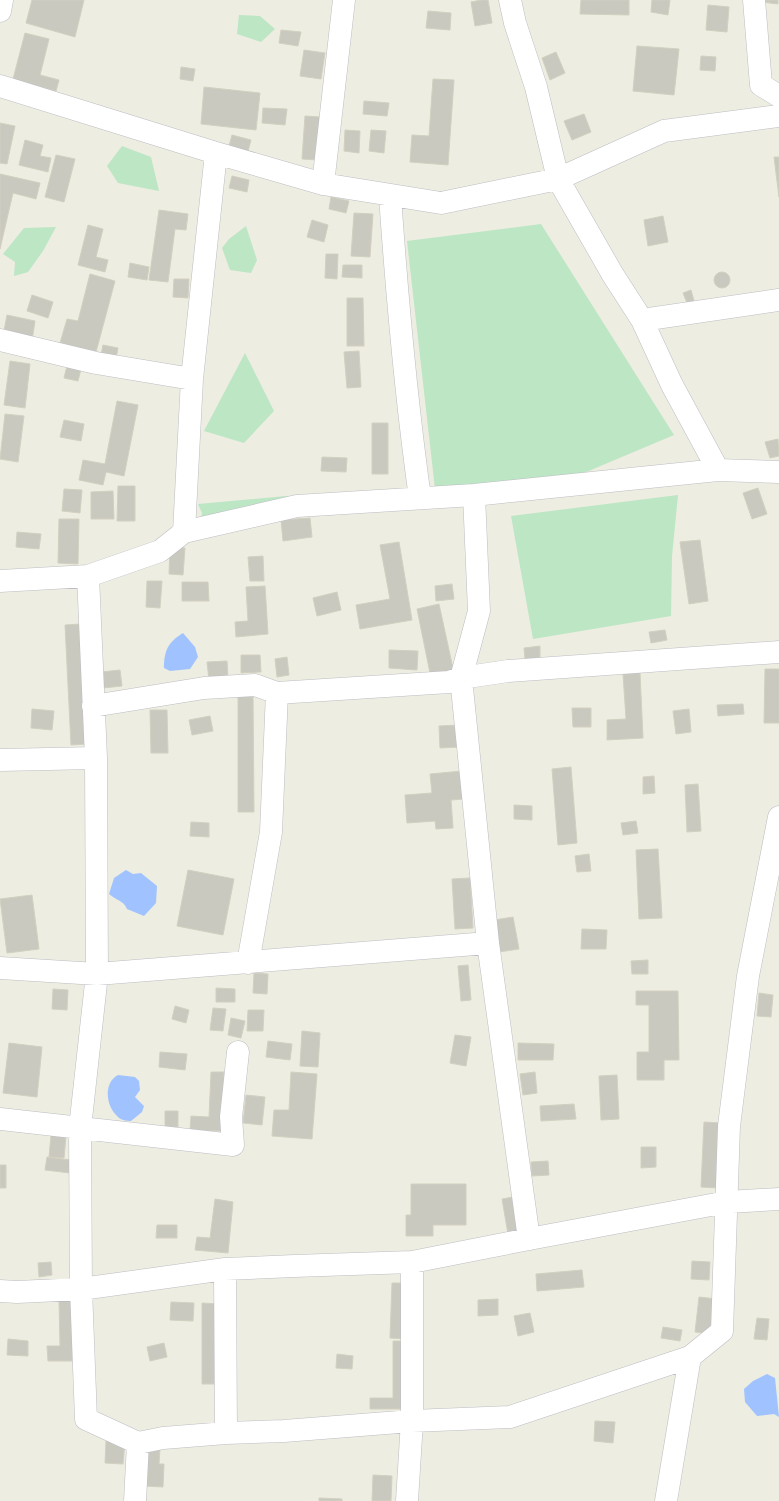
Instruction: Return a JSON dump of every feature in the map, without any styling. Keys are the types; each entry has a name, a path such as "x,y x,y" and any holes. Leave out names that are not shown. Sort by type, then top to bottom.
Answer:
{"street":[{"path":"0,11 2,0"},
{"path":"323,184 344,0"},
{"path":"510,0 515,23 536,87 558,179 613,275 642,320 672,384 718,470"},
{"path":"754,0 761,85 779,96"},
{"path":"0,86 216,153 323,184 441,203 558,179 664,131 779,116"},
{"path":"184,532 192,379 216,153"},
{"path":"390,196 395,271 410,428 420,498"},
{"path":"642,320 779,300"},
{"path":"0,340 96,363 192,379"},
{"path":"0,581 88,576 160,551 184,532 297,506 474,495 718,470 778,476"},
{"path":"474,495 479,611 461,678 488,943 529,1239"},
{"path":"88,576 96,758 97,974 81,1129 81,1289 86,1419 138,1443 163,1438 226,1433 284,1431 412,1421 510,1417 690,1357 722,1332 729,1126 748,976 779,818"},
{"path":"94,706 204,688 255,686 278,693 449,682 461,678 508,671 779,652"},
{"path":"248,963 271,832 278,693"},
{"path":"0,760 96,758"},
{"path":"0,968 97,974 488,943"},
{"path":"0,1119 233,1145 231,1117 238,1052"},
{"path":"0,1291 17,1292 81,1289 225,1269 412,1262 727,1202 779,1198"},
{"path":"407,1501 412,1421 412,1262"},
{"path":"225,1269 226,1433"},
{"path":"666,1501 690,1357"},
{"path":"134,1501 138,1443"}],"green space":[{"path":"239,15 260,16 275,29 261,42 237,34"},
{"path":"122,146 151,157 159,191 118,183 107,166"},
{"path":"541,224 674,435 579,475 435,489 407,241"},
{"path":"246,226 257,260 251,273 230,270 222,248 229,239"},
{"path":"56,227 43,251 28,272 14,276 15,262 3,254 24,228"},
{"path":"245,353 274,411 244,443 204,431"},
{"path":"678,495 672,556 671,616 533,639 511,516"},
{"path":"286,496 309,500 200,523 202,513 198,504"}],"water":[{"path":"183,633 195,647 198,657 190,669 170,671 164,668 166,652 170,644"},
{"path":"126,870 133,874 141,873 157,886 156,903 144,916 127,909 122,902 109,894 114,878"},
{"path":"118,1075 135,1077 139,1081 140,1090 135,1097 144,1106 142,1112 131,1121 123,1120 118,1117 110,1106 108,1089 110,1083"},
{"path":"767,1374 775,1378 779,1417 774,1414 757,1416 745,1402 744,1389 753,1381"}],"building":[{"path":"32,0 84,0 75,37 26,23"},
{"path":"488,0 492,23 475,26 471,2"},
{"path":"581,0 629,0 629,15 580,14"},
{"path":"652,0 670,0 668,15 651,12"},
{"path":"761,0 778,0 778,4 761,2"},
{"path":"708,5 729,7 727,32 706,30"},
{"path":"428,11 451,13 450,30 426,28"},
{"path":"281,30 301,32 298,46 279,43"},
{"path":"25,33 49,39 40,75 59,80 56,91 13,79"},
{"path":"637,46 679,49 674,95 633,91"},
{"path":"304,50 325,53 321,79 300,76"},
{"path":"556,52 565,73 550,80 542,58"},
{"path":"701,56 716,57 715,71 700,70"},
{"path":"181,67 195,69 193,81 180,79"},
{"path":"433,79 454,80 448,165 410,162 412,135 429,136"},
{"path":"204,87 260,93 256,130 201,124"},
{"path":"364,101 389,103 387,116 363,114"},
{"path":"263,108 287,109 285,125 262,123"},
{"path":"584,114 591,132 572,140 564,121"},
{"path":"305,116 321,117 318,160 302,159"},
{"path":"0,123 15,126 7,164 0,163"},
{"path":"345,130 360,131 359,153 344,151"},
{"path":"371,130 386,131 384,153 369,151"},
{"path":"232,135 251,140 247,155 228,150"},
{"path":"25,140 43,145 40,156 51,158 48,172 19,165"},
{"path":"56,155 75,159 64,202 45,197"},
{"path":"774,157 779,157 779,197"},
{"path":"0,174 40,183 36,199 13,193 0,249"},
{"path":"232,176 249,180 247,192 229,188"},
{"path":"331,197 349,201 346,213 329,209"},
{"path":"159,210 188,214 186,230 175,229 168,282 149,280"},
{"path":"354,213 373,214 370,257 351,256"},
{"path":"663,216 668,242 648,246 644,220"},
{"path":"312,220 328,225 324,242 307,237"},
{"path":"88,225 103,229 96,257 108,260 105,272 78,265"},
{"path":"326,254 338,254 337,279 325,278"},
{"path":"130,263 149,267 147,280 128,277"},
{"path":"343,265 362,265 362,278 342,277"},
{"path":"722,272 729,277 730,280 725,287 722,288 715,283 714,280 719,273"},
{"path":"90,274 115,281 96,352 60,343 67,319 78,321"},
{"path":"174,279 189,279 188,298 173,297"},
{"path":"691,290 694,301 687,303 683,293"},
{"path":"32,295 53,302 48,318 27,311"},
{"path":"347,298 363,298 364,346 347,346"},
{"path":"7,315 35,321 32,341 3,336"},
{"path":"103,345 118,348 116,359 101,355"},
{"path":"359,351 361,387 347,388 344,352"},
{"path":"10,361 30,364 25,408 4,405"},
{"path":"67,366 81,369 78,381 64,378"},
{"path":"117,401 138,405 124,476 106,472 103,485 79,480 83,460 105,464"},
{"path":"5,414 24,416 18,462 0,459"},
{"path":"64,420 84,424 81,441 60,437"},
{"path":"372,423 388,423 388,474 372,474"},
{"path":"778,439 779,456 770,458 765,442"},
{"path":"322,457 347,458 346,472 321,471"},
{"path":"118,486 135,486 135,521 117,521"},
{"path":"758,488 767,514 752,519 743,493"},
{"path":"64,489 82,490 80,513 62,511"},
{"path":"113,491 114,519 91,519 91,492"},
{"path":"310,518 312,537 283,541 281,520"},
{"path":"59,519 79,519 78,564 58,563"},
{"path":"17,532 41,534 39,549 16,547"},
{"path":"700,540 708,601 689,604 680,542"},
{"path":"399,542 412,620 360,629 356,605 390,599 380,545"},
{"path":"170,547 185,548 183,575 169,574"},
{"path":"263,556 264,581 250,581 248,557"},
{"path":"147,581 162,581 160,608 146,607"},
{"path":"182,582 208,582 209,601 182,601"},
{"path":"452,584 454,599 436,601 435,586"},
{"path":"265,586 268,634 236,637 235,622 248,621 246,587"},
{"path":"337,592 341,610 317,616 313,598"},
{"path":"439,604 454,673 431,678 417,609"},
{"path":"81,624 87,744 71,745 65,625"},
{"path":"665,630 667,640 651,643 649,632"},
{"path":"540,646 540,658 525,659 524,648"},
{"path":"389,650 418,651 417,670 389,668"},
{"path":"241,655 260,655 261,672 241,673"},
{"path":"287,657 289,675 277,677 275,659"},
{"path":"227,661 228,678 209,680 207,662"},
{"path":"765,669 779,669 779,723 764,723"},
{"path":"120,670 122,686 103,688 101,672"},
{"path":"640,673 643,738 607,740 607,720 626,719 623,674"},
{"path":"238,692 253,692 254,812 238,812"},
{"path":"743,704 744,714 718,716 717,705"},
{"path":"572,708 591,708 591,727 573,727"},
{"path":"32,709 54,711 52,730 31,728"},
{"path":"689,709 691,732 676,734 673,711"},
{"path":"150,710 167,710 168,753 151,753"},
{"path":"210,716 213,731 192,735 189,720"},
{"path":"459,725 460,747 440,748 439,726"},
{"path":"571,767 577,843 558,845 552,769"},
{"path":"462,771 464,799 451,800 453,828 436,829 435,821 407,823 405,795 432,793 430,774"},
{"path":"654,776 655,793 643,794 643,777"},
{"path":"698,784 701,831 687,832 685,785"},
{"path":"514,805 532,806 532,820 514,819"},
{"path":"636,821 638,833 623,835 621,823"},
{"path":"191,822 209,823 209,837 190,836"},
{"path":"658,849 662,918 639,919 636,850"},
{"path":"589,854 591,871 577,872 575,856"},
{"path":"188,870 234,879 223,935 177,926"},
{"path":"470,878 473,928 455,929 452,879"},
{"path":"32,895 39,949 7,953 0,899"},
{"path":"513,917 519,949 499,952 494,920"},
{"path":"582,929 607,930 606,949 581,949"},
{"path":"648,960 648,974 632,974 631,961"},
{"path":"468,965 471,1000 461,1001 458,966"},
{"path":"254,973 268,974 267,994 253,993"},
{"path":"216,988 235,989 235,1002 216,1002"},
{"path":"53,989 68,990 67,1010 52,1009"},
{"path":"636,991 678,991 679,1060 664,1060 664,1080 637,1080 637,1052 649,1052 649,1005 636,1005"},
{"path":"759,993 773,995 771,1017 757,1016"},
{"path":"175,1006 189,1010 186,1023 172,1019"},
{"path":"213,1008 226,1009 223,1031 210,1030"},
{"path":"248,1010 264,1010 263,1031 247,1031"},
{"path":"231,1018 245,1021 241,1038 228,1035"},
{"path":"302,1031 320,1033 318,1067 300,1066"},
{"path":"455,1035 471,1037 466,1066 450,1063"},
{"path":"268,1041 292,1044 290,1060 266,1057"},
{"path":"9,1043 42,1047 37,1097 3,1093"},
{"path":"518,1043 554,1044 553,1060 518,1060"},
{"path":"160,1052 187,1054 185,1070 159,1067"},
{"path":"211,1072 224,1072 222,1131 190,1130 191,1116 209,1117"},
{"path":"291,1072 317,1074 312,1139 272,1136 274,1110 289,1110"},
{"path":"535,1072 537,1093 523,1095 520,1074"},
{"path":"617,1075 619,1119 601,1120 599,1076"},
{"path":"246,1095 265,1097 262,1125 243,1123"},
{"path":"574,1104 576,1119 541,1121 540,1106"},
{"path":"165,1111 178,1111 178,1127 165,1127"},
{"path":"704,1122 720,1123 717,1188 701,1187"},
{"path":"51,1135 66,1136 64,1158 49,1157"},
{"path":"641,1147 656,1147 656,1167 641,1168"},
{"path":"47,1157 71,1160 70,1173 45,1170"},
{"path":"548,1161 549,1175 532,1176 531,1162"},
{"path":"0,1165 6,1165 6,1188 0,1188"},
{"path":"411,1184 466,1184 466,1225 433,1225 433,1236 406,1236 406,1215 411,1215"},
{"path":"513,1197 519,1232 508,1234 502,1199"},
{"path":"215,1199 233,1202 228,1253 195,1250 197,1237 210,1238"},
{"path":"157,1225 177,1225 177,1238 156,1238"},
{"path":"692,1261 710,1262 709,1280 691,1279"},
{"path":"51,1262 52,1275 39,1277 38,1263"},
{"path":"582,1270 584,1287 537,1291 536,1274"},
{"path":"392,1283 408,1283 406,1339 390,1338"},
{"path":"699,1297 717,1299 713,1334 695,1332"},
{"path":"72,1299 73,1361 48,1361 47,1346 60,1346 59,1300"},
{"path":"498,1299 498,1315 478,1316 478,1300"},
{"path":"171,1302 194,1303 193,1321 170,1320"},
{"path":"202,1303 219,1304 219,1384 202,1384"},
{"path":"530,1313 534,1332 518,1336 514,1316"},
{"path":"757,1318 769,1319 767,1340 754,1339"},
{"path":"663,1327 682,1330 680,1341 661,1338"},
{"path":"8,1339 28,1341 28,1356 7,1355"},
{"path":"393,1341 409,1341 409,1409 370,1409 370,1398 393,1398"},
{"path":"164,1343 167,1357 150,1361 147,1347"},
{"path":"337,1354 353,1356 352,1369 336,1368"},
{"path":"595,1421 615,1422 613,1443 594,1441"},
{"path":"106,1441 125,1441 123,1464 105,1463"},
{"path":"148,1447 160,1448 159,1464 164,1464 163,1487 145,1486"},
{"path":"373,1475 392,1476 391,1501 372,1501"},
{"path":"319,1498 342,1499 342,1501 319,1501"}]}
